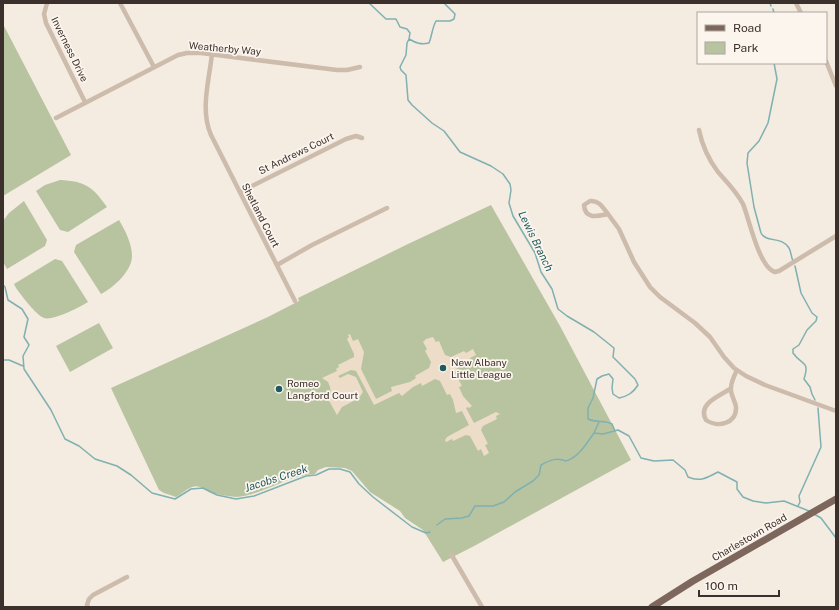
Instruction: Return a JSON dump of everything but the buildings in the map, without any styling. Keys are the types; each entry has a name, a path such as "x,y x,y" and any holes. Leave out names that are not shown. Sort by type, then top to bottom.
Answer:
{"main road":[{"name":"Charlestown Road","path":"652,607 693,581 836,499"}],"street":[{"name":"Inverness Drive","path":"47,3 44,14 46,23 85,102"},
{"path":"120,3 154,67"},
{"path":"796,3 800,12"},
{"name":"Weatherby Way","path":"56,118 178,55 187,53 212,54 338,70 347,70 360,67"},
{"name":"Shetland Court","path":"212,54 205,111 206,123 295,301"},
{"path":"827,64 836,86"},
{"path":"699,130 703,144 716,168 737,194 743,204 756,244 766,265 771,271 779,271 836,236"},
{"name":"St Andrews Court","path":"240,192 346,139 356,136 362,138"},
{"path":"608,214 592,216 586,212 584,205 590,201 596,202 608,214 619,229 634,262 650,287 660,297 695,323 710,337 724,357 737,370 765,385 836,411"},
{"path":"277,265 387,208"},
{"path":"730,389 736,406 733,416 727,422 717,425 706,420 704,410 706,405 730,389 737,370"},
{"path":"451,554 482,607"},
{"path":"88,607 87,605 89,599 93,595 127,577"}],"green space":[{"path":"3,24 71,155 3,196"},
{"path":"60,180 76,182 88,186 97,194 107,207 68,232 60,230 36,191 45,185"},
{"path":"24,201 47,240 45,246 7,269 3,262 3,221 9,213"},
{"path":"491,205 560,326 631,460 443,562 423,530 405,518 400,511 370,492 352,471 345,468 326,467 318,470 315,474 305,475 256,493 236,497 211,493 197,486 190,488 176,497 159,490 111,388 268,317 299,301 298,298"},
{"path":"119,220 126,233 132,251 131,262 121,278 111,288 101,294 74,252 76,245"},
{"path":"55,259 62,261 88,302 60,316 44,318 40,316 29,304 14,284"},
{"path":"99,323 113,348 70,372 56,346"}],"shaded area":[{"path":"350,334 353,341 358,339 364,352 361,369 376,399 392,391 391,387 410,382 416,378 415,376 429,368 431,362 425,351 427,349 423,342 426,339 433,337 436,342 439,341 445,355 451,357 464,351 466,353 473,349 476,355 470,358 471,361 457,368 455,373 462,386 459,387 463,396 472,406 466,408 474,423 496,412 500,414 496,416 497,419 483,426 481,430 488,444 485,445 489,453 484,456 481,449 478,451 470,436 466,435 453,441 452,439 446,442 445,440 447,437 469,425 462,411 456,413 450,394 447,395 440,381 435,379 422,386 421,383 413,387 402,396 399,393 374,405 356,371 351,370 338,376 340,378 348,374 356,377 363,392 359,398 342,407 337,415 328,399 331,393 328,382 322,378 337,371 336,369 339,367 338,365 354,357 347,339 349,337 348,335"}],"waterway":[{"path":"369,3 386,19 396,19 400,27 407,29 410,33 409,39"},
{"name":"Lewis Branch","path":"444,3 455,14 454,19 450,21 436,21 429,43 423,44 409,39 407,43 406,55 400,67 406,75 408,100 432,123 444,131 460,152 491,166 503,174 510,184 511,190 509,203 513,216 535,253 541,272 552,289 558,309 594,332 614,348 613,357 635,379 638,385 634,390 628,395 619,398 613,394 613,379 609,374 597,379 593,398 588,408 588,419 612,424 615,431"},
{"path":"774,64 777,79 768,123 759,141 748,153 747,163 754,207 761,233 766,238 786,244 790,249 793,261"},
{"name":"Jacobs Creek","path":"3,204 3,210"},
{"path":"795,266 801,293 812,313 817,317 816,321 807,330 799,345 793,349 793,353 806,366 804,379 810,387 815,400"},
{"name":"Jacobs Creek","path":"3,285 5,287 8,300 22,309 28,319 24,337 29,345 23,356 24,369 51,410 65,439 79,446 95,459 117,466 131,475 152,493 175,499 191,489 203,488 217,495 236,499 254,496 306,476 316,475 329,469 340,469 350,472 359,484 373,497 412,527 426,533 430,532"},
{"path":"3,360 9,360 23,366"},
{"path":"798,506 800,502 799,496 821,447 818,408"},
{"path":"594,433 599,422"},
{"name":"Jacobs Creek","path":"437,525 445,519 469,516 475,506 493,506 504,502 515,492 533,481 539,475 541,465 554,460 560,459 566,461 571,459 582,450 594,433 603,434 618,430 629,436 641,458 654,461 673,460 685,470 688,477 696,479 703,479 718,472 737,482 737,489 743,497 753,501 766,503 784,501 809,511"},
{"name":"Jacobs Creek","path":"814,514 821,518 836,538"}],"place":[{"name":"New Albany Little League","path":"443,368"},
{"name":"Romeo Langford Court","path":"279,389"}]}
